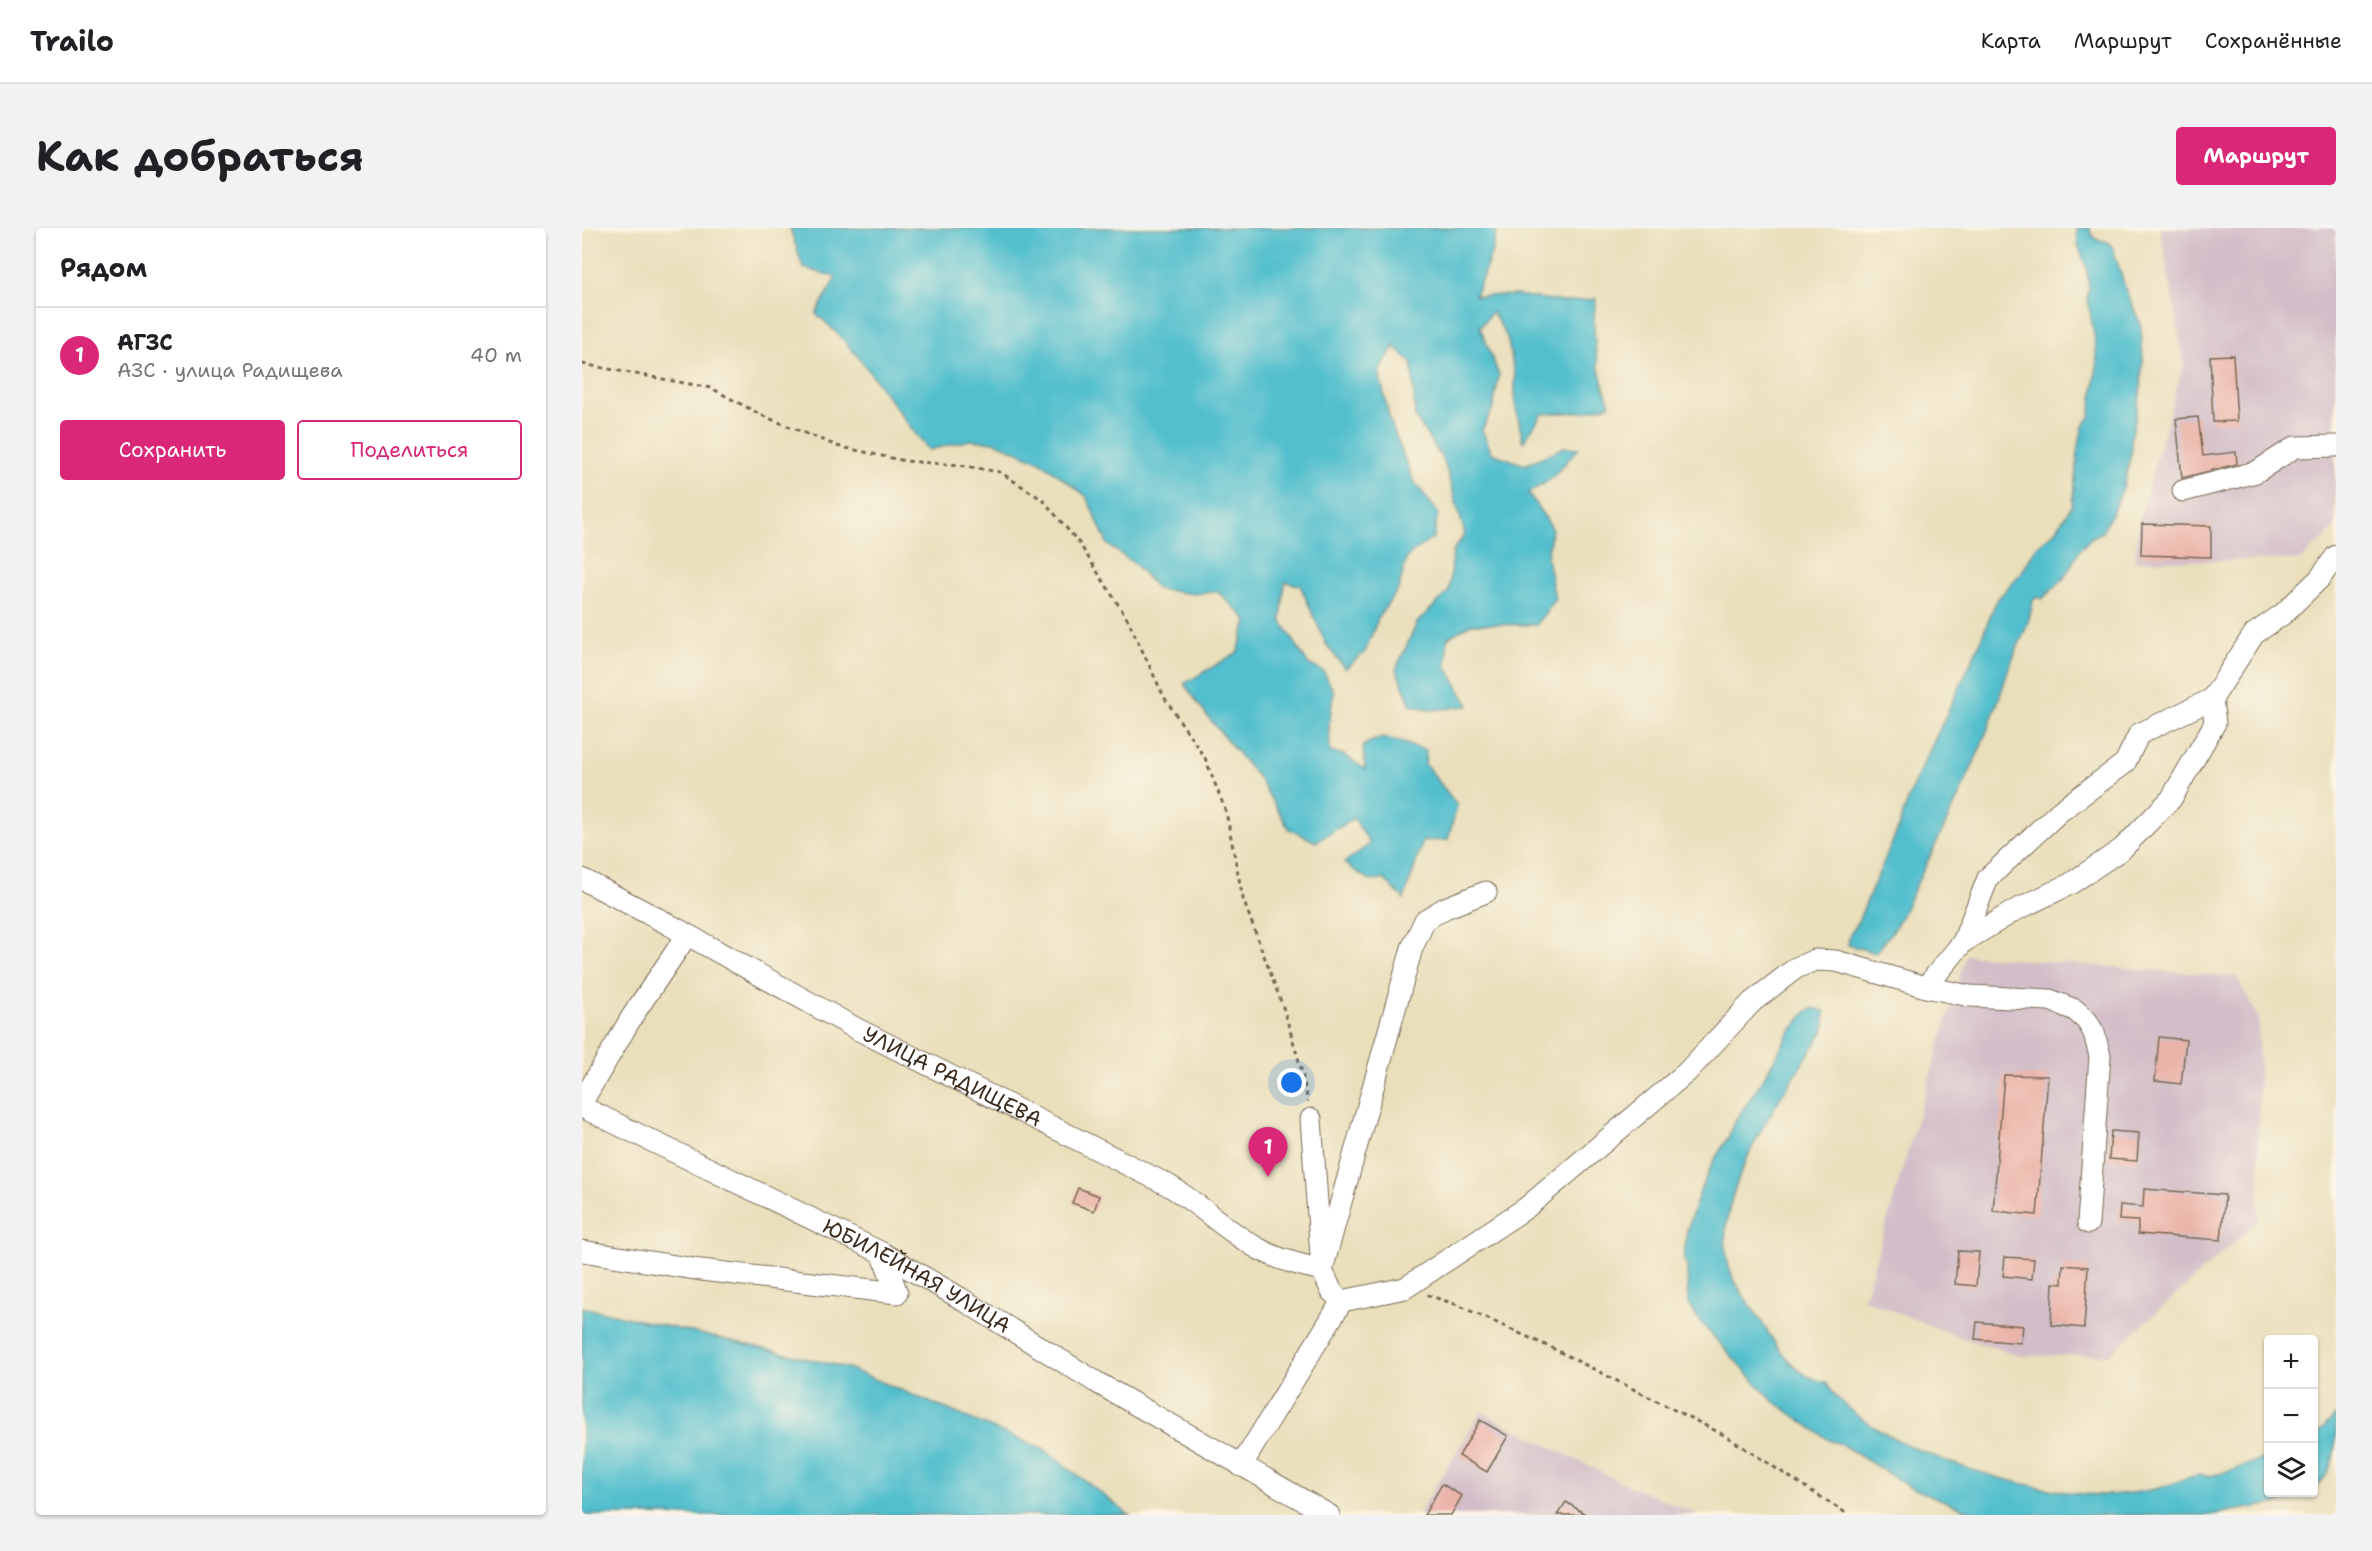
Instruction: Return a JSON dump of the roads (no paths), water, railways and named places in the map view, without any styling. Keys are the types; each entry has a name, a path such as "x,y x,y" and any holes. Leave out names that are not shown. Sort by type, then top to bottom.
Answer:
{"street":[{"path":"2183,491 2256,472 2295,447 2336,446"},
{"path":"1926,987 1963,942 1988,878 2059,812 2125,763 2139,734 2212,699 2254,634 2290,607 2320,578 2336,556"},
{"path":"1963,942 2014,911 2070,884 2122,849 2171,799 2215,723 2212,699"},
{"name":"УЛИЦА РАДИЩЕВА","path":"582,879 857,1029 1166,1184 1186,1195 1228,1229 1258,1249 1284,1260 1322,1270"},
{"path":"1322,1270 1412,948 1425,920 1445,908 1486,892"},
{"path":"582,1104 633,1015 687,935"},
{"path":"1241,1466 1342,1301 1405,1288 1526,1208 1687,1072 1752,1002 1796,968 1815,960 1836,961 1926,987 1970,996 2050,1000 2075,1010 2094,1033 2100,1056 2088,1224"},
{"name":"ЮБИЛЕЙНАЯ УЛИЦА","path":"582,1104 882,1253 1241,1466 1329,1515"},
{"path":"1311,1119 1322,1270 1332,1292 1342,1301"},
{"path":"582,1251 701,1270 897,1293 882,1253"}],"water":[{"path":"790,228 1497,228 1493,249 1475,296 1516,295 1563,302 1596,299 1594,339 1601,379 1610,405 1583,412 1542,414 1523,442 1515,403 1515,375 1507,337 1492,312 1480,327 1499,375 1493,408 1482,430 1492,453 1525,465 1564,447 1579,448 1550,480 1528,493 1552,528 1547,558 1555,599 1536,625 1471,624 1447,638 1447,668 1469,706 1433,710 1411,705 1396,669 1417,623 1449,591 1453,551 1465,534 1444,461 1415,417 1412,363 1394,346 1379,372 1390,421 1413,480 1438,513 1434,537 1407,557 1399,588 1379,616 1365,652 1345,669 1326,644 1300,585 1285,582 1281,620 1308,664 1323,671 1334,692 1329,723 1330,752 1344,755 1365,769 1363,746 1372,741 1387,738 1426,750 1425,764 1457,805 1448,840 1423,841 1404,899 1384,879 1370,881 1344,863 1370,844 1354,818 1316,842 1289,829 1260,780 1184,684 1238,652 1247,620 1217,591 1195,594 1157,589 1136,565 1108,545 1086,496 1041,462 995,442 970,440 929,450 848,345 816,314 836,277 803,268"},
{"path":"2077,228 2090,228 2095,239 2108,242 2113,248 2126,291 2141,325 2143,359 2140,395 2131,438 2132,449 2123,488 2102,532 2092,537 2081,548 2064,578 2042,599 2037,597 2033,600 2025,629 1984,738 1958,798 1894,929 1876,953 1848,945 1850,934 1856,926 1897,831 1913,786 1979,645 1996,601 2021,573 2037,547 2056,531 2072,505 2079,444 2083,426 2090,417 2097,365 2087,297 2089,287 2086,266 2078,245"},
{"path":"1813,1008 1824,1011 1823,1032 1754,1144 1739,1176 1729,1208 1725,1238 1729,1267 1736,1283 1775,1344 1789,1361 1806,1375 1826,1382 1845,1406 1875,1427 1912,1447 1954,1464 1998,1477 2078,1493 2115,1495 2159,1488 2188,1477 2223,1473 2264,1458 2264,1497 2294,1497 2279,1503 2210,1515 1980,1515 1910,1487 1841,1444 1829,1440 1772,1400 1703,1325 1688,1304 1687,1267 1684,1257 1687,1230 1701,1188 1713,1162 1729,1136 1732,1126 1790,1032 1807,1011"},
{"path":"582,1307 848,1368 1045,1450 1129,1515 582,1515"},
{"path":"2336,1415 2335,1447 2331,1466 2318,1485 2318,1443 2318,1433"}],"place":[{"name":"АГЗС","path":"1268,1177"}]}
